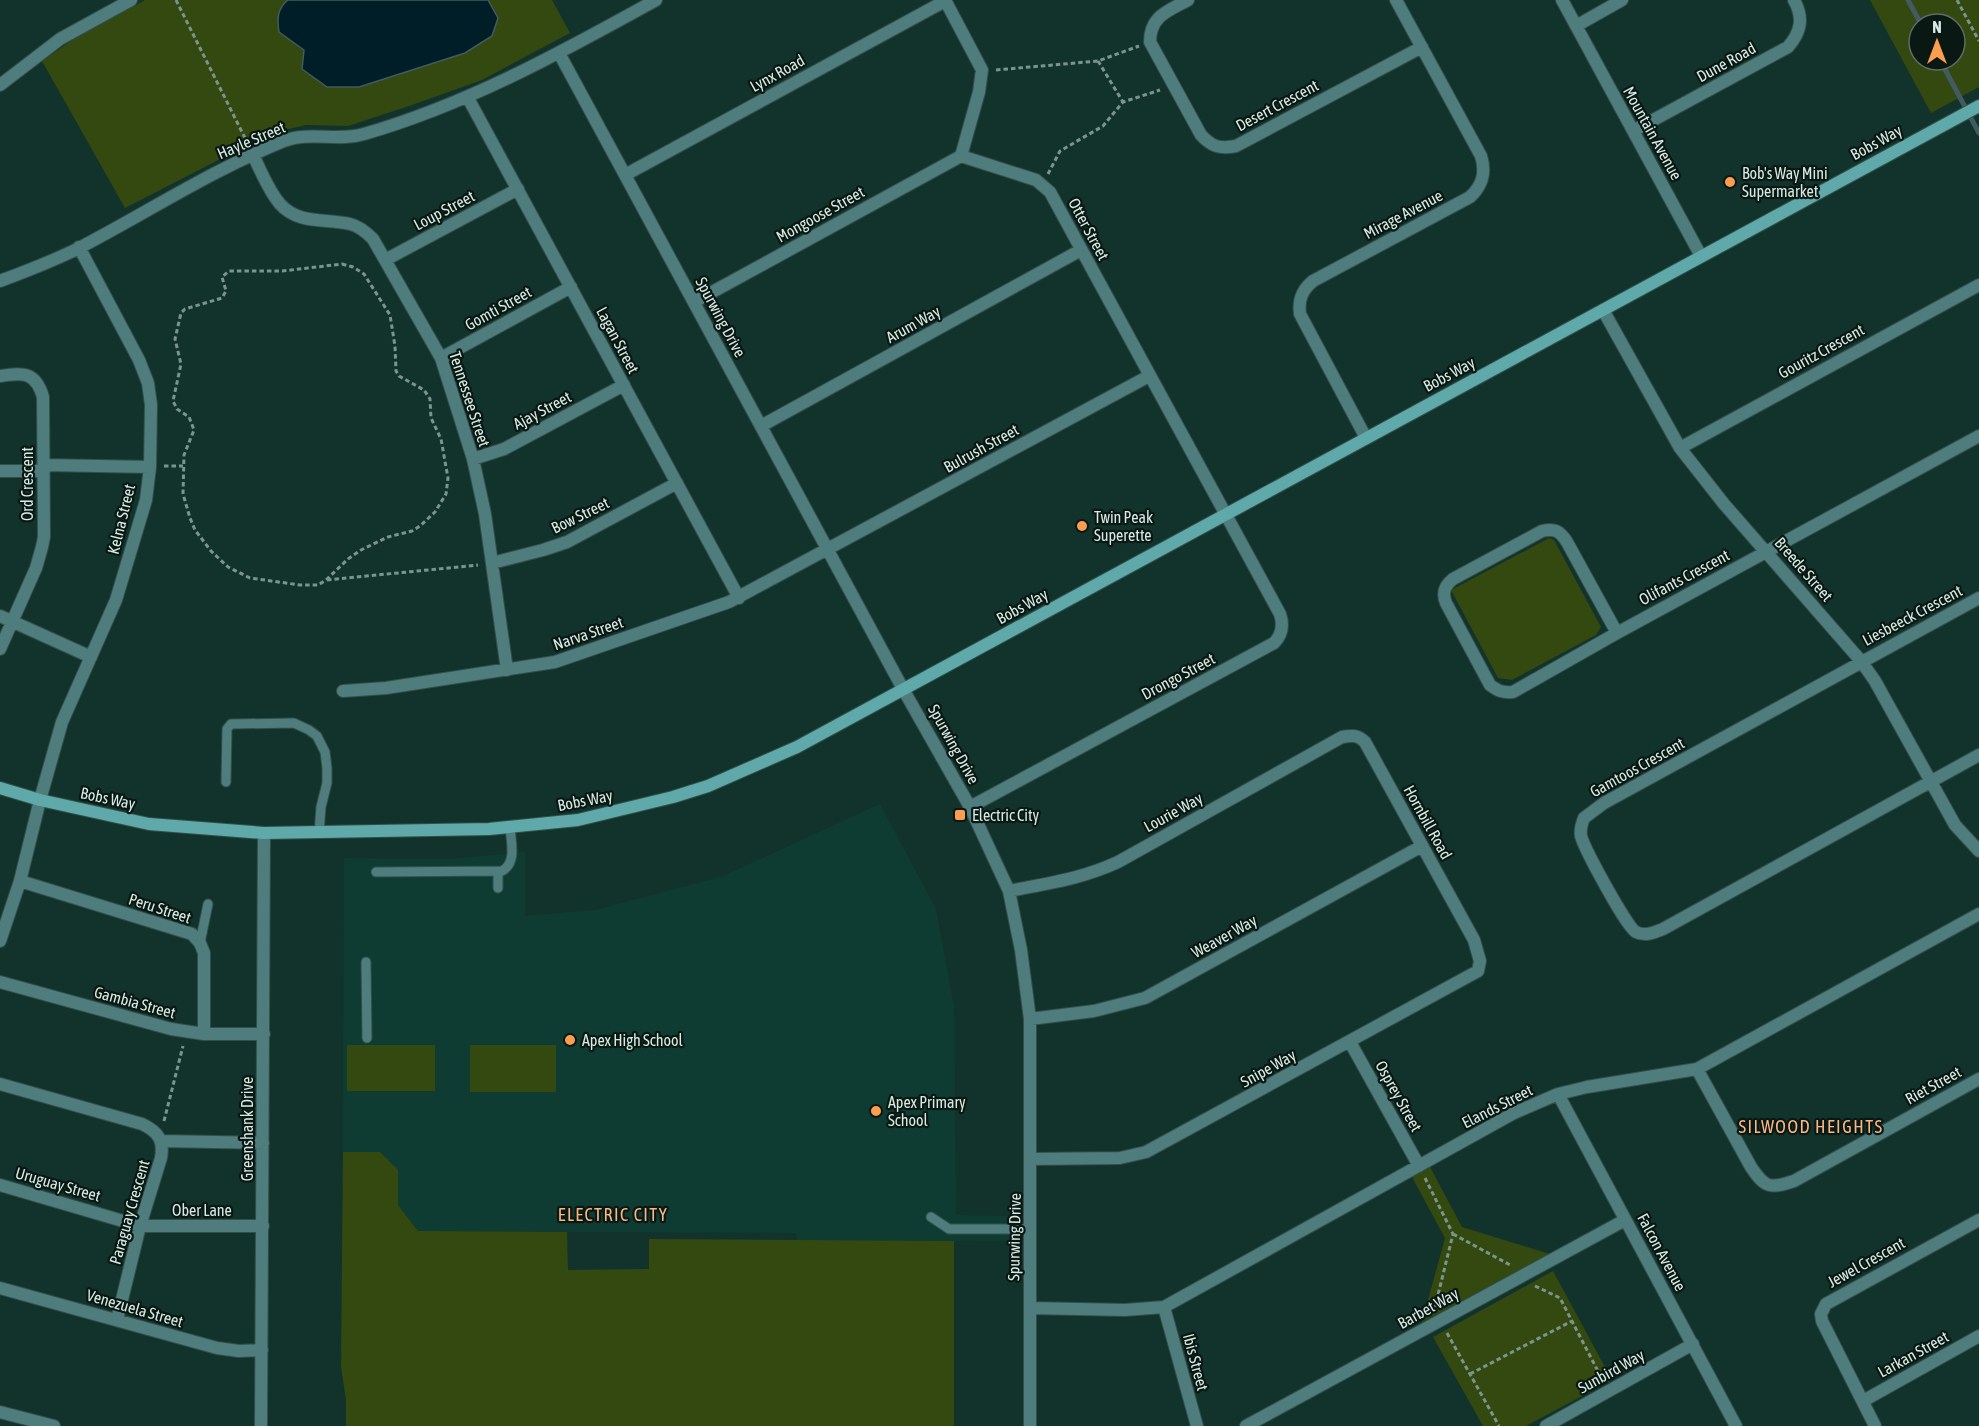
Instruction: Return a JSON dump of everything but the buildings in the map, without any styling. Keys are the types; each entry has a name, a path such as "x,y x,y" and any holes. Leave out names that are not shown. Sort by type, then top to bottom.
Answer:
{"street":[{"path":"0,85 109,5 131,0"},
{"name":"Hayle Street","path":"0,281 80,247 191,185 287,140 319,136 341,138 365,134 468,98 560,53 656,0"},
{"path":"945,0 982,70 979,92 962,156 1029,177 1043,184"},
{"name":"Lynx Road","path":"625,175 945,0"},
{"path":"1150,42 1150,30 1155,20 1188,0"},
{"name":"Mirage Avenue","path":"1366,438 1303,320 1299,306 1300,298 1313,281 1470,196 1479,187 1484,173 1482,156 1396,0"},
{"name":"Mountain Avenue","path":"1562,0 1701,256"},
{"path":"1576,26 1622,0"},
{"name":"Dune Road","path":"1633,131 1788,47 1799,32 1800,15 1794,0"},
{"name":"Desert Crescent","path":"1150,42 1201,135 1209,144 1218,148 1236,146 1422,47"},
{"name":"Spurwing Drive","path":"560,53 903,689 970,807 1009,891 1021,950 1030,1019 1030,1426"},
{"name":"Lagan Street","path":"468,98 740,598"},
{"name":"Bobs Way","path":"0,788 40,800 149,824 264,833 510,827 578,820 708,786 797,747 1979,106"},
{"name":"Tennessee Street","path":"253,155 275,196 286,210 309,220 350,224 374,239 441,358 473,459 485,514 507,670"},
{"name":"Mongoose Street","path":"694,302 962,156"},
{"name":"Otter Street","path":"1043,184 1050,192 1225,514"},
{"name":"Loup Street","path":"387,259 518,189"},
{"name":"Kelna Street","path":"40,800 62,722 116,600 146,501 150,467 151,405 144,371 80,247"},
{"name":"Arum Way","path":"761,426 1081,250"},
{"name":"Gouritz Crescent","path":"1680,448 1979,285"},
{"name":"Gomti Street","path":"441,358 571,287"},
{"name":"Breede Street","path":"1603,310 1680,448 1702,477 1861,661 1875,681 1955,825 1979,851"},
{"name":"Ord Crescent","path":"0,376 24,373 34,379 44,397 42,547 36,568 0,649"},
{"name":"Bulrush Street","path":"828,550 1149,376"},
{"name":"Ajay Street","path":"473,459 511,445 624,385"},
{"path":"1767,552 1979,436"},
{"path":"0,471 44,468 150,467"},
{"name":"Bow Street","path":"492,563 567,542 677,483"},
{"name":"Drongo Street","path":"970,807 1268,647 1279,638 1283,626 1280,614 1225,514"},
{"name":"Olifants Crescent","path":"1617,633 1567,542 1555,529 1542,531 1453,579 1444,591 1446,603 1490,686 1506,693 1524,687 1617,633 1767,552"},
{"name":"Narva Street","path":"343,691 386,688 555,662 740,598 828,550"},
{"name":"Liesbeeck Crescent","path":"1861,661 1979,598"},
{"path":"0,616 91,657"},
{"name":"Gamtoos Crescent","path":"1861,661 1604,803 1584,818 1581,835 1622,915 1636,932 1651,933 1663,929 1931,782"},
{"name":"Hornbill Road","path":"1342,737 1359,736 1365,742 1474,940"},
{"name":"Lourie Way","path":"1009,891 1076,879 1118,862 1342,737"},
{"path":"1931,782 1979,755"},
{"path":"0,941 20,881 40,800"},
{"name":"Greenshank Drive","path":"261,1426 264,833"},
{"name":"Weaver Way","path":"1030,1019 1094,1011 1145,998 1422,846"},
{"name":"Peru Street","path":"20,881 192,934 200,943 204,954 204,1034"},
{"name":"Elands Street","path":"1030,1308 1125,1310 1164,1307 1514,1113 1558,1094 1587,1087 1697,1069 1979,914"},
{"name":"Snipe Way","path":"1031,1159 1120,1158 1146,1152 1478,971 1480,961 1474,940"},
{"name":"Gambia Street","path":"0,982 187,1032 264,1034"},
{"name":"Osprey Street","path":"1350,1042 1419,1166"},
{"name":"Riet Street","path":"1697,1069 1760,1180 1773,1186 1794,1180 1979,1079"},
{"path":"0,1084 142,1124 153,1129 160,1139 263,1143"},
{"name":"Falcon Avenue","path":"1558,1094 1736,1426"},
{"name":"Paraguay Crescent","path":"117,1320 140,1226 161,1158 163,1147 160,1139"},
{"name":"Uruguay Street","path":"0,1185 140,1226"},
{"name":"Barbet Way","path":"1246,1426 1625,1220"},
{"name":"Jewel Crescent","path":"1875,1426 1822,1321 1821,1314 1826,1304 1979,1220"},
{"name":"Ober Lane","path":"140,1226 263,1226"},
{"name":"Venezuela Street","path":"0,1288 217,1348 239,1351 262,1350"},
{"name":"Ibis Street","path":"1164,1307 1197,1426"},
{"name":"Larkan Street","path":"1863,1401 1979,1336"},
{"name":"Sunbird Way","path":"1554,1424 1693,1344"},
{"path":"0,1412 54,1426"}],"lane":[{"path":"226,782 227,729 231,724 294,723 309,729 317,736 325,752 327,768 327,783 321,807 319,832"},
{"path":"376,872 498,872 505,870 510,863 510,827"},
{"path":"498,872 498,888"},
{"path":"200,943 208,903"},
{"path":"366,962 367,1038"},
{"path":"931,1217 949,1229 1031,1229"}],"path":[{"path":"176,0 253,155"},
{"path":"1957,0 1979,41"},
{"path":"982,70 1098,61 1150,42"},
{"path":"1098,61 1122,102"},
{"path":"1043,184 1060,151 1103,126 1122,102 1173,86"},
{"path":"342,264 364,274 390,315 396,370 399,376 424,390 430,399 431,418 439,432 443,447 448,486 441,503 420,526 412,531 381,540 361,550 318,585 281,583 250,578 228,567 211,551 195,530 185,506 183,466 185,449 194,430 189,417 177,409 173,401 181,364 175,339 181,313 185,309 222,298 225,291 222,277 229,271 282,272 342,264"},
{"path":"150,467 183,466"},
{"path":"326,580 492,563"},
{"path":"160,1139 187,1032"},
{"path":"1419,1166 1452,1234 1519,1270"},
{"path":"1437,1314 1434,1310 1452,1234"},
{"path":"1534,1286 1560,1298 1608,1392"},
{"path":"1470,1374 1572,1321"},
{"path":"1444,1326 1499,1426"}],"shaded area":[{"name":"Apex High School","path":"880,804 936,909 954,1007 956,1215 1010,1216 1010,1241 797,1240 796,1233 418,1231 398,1205 343,1152 344,858 451,859 525,852 525,916 595,910 721,877"}],"green space":[{"path":"145,0 552,0 570,33 482,80 409,106 348,126 306,125 284,130 234,152 125,208 42,61 74,39"},
{"path":"1870,0 1979,0 1979,87 1931,113 1909,72 1967,72 1967,12 1907,12 1907,69"},
{"path":"1549,538 1554,540 1601,627 1596,635 1512,680 1498,678 1451,590"},
{"path":"347,1045 435,1045 435,1091 347,1091"},
{"path":"470,1045 556,1045 556,1092 470,1092"},
{"path":"343,1152 380,1152 398,1170 398,1205 418,1231 567,1232 568,1270 649,1269 649,1239 954,1241 954,1426 346,1426 346,1400 341,1367"},
{"path":"1430,1167 1462,1227 1550,1254 1422,1322 1445,1238 1412,1177"},
{"path":"1553,1271 1612,1380 1526,1426 1483,1426 1433,1337"}],"water":[{"path":"288,0 488,0 498,18 492,36 465,53 359,87 327,87 302,69 304,50 279,32 279,14"}],"waterway":[{"path":"1908,0 1914,12"},
{"path":"1946,72 1979,133"}],"place":[{"name":"Bob's Way Mini Supermarket","path":"1730,182"},
{"name":"Twin Peak Superette","path":"1082,526"},
{"name":"Electric City","path":"960,815"},
{"name":"Apex High School","path":"570,1040"},
{"name":"Apex Primary School","path":"876,1111"}],"district":[{"name":"SILWOOD HEIGHTS","path":"1811,1127"},
{"name":"ELECTRIC CITY","path":"613,1215"}]}
